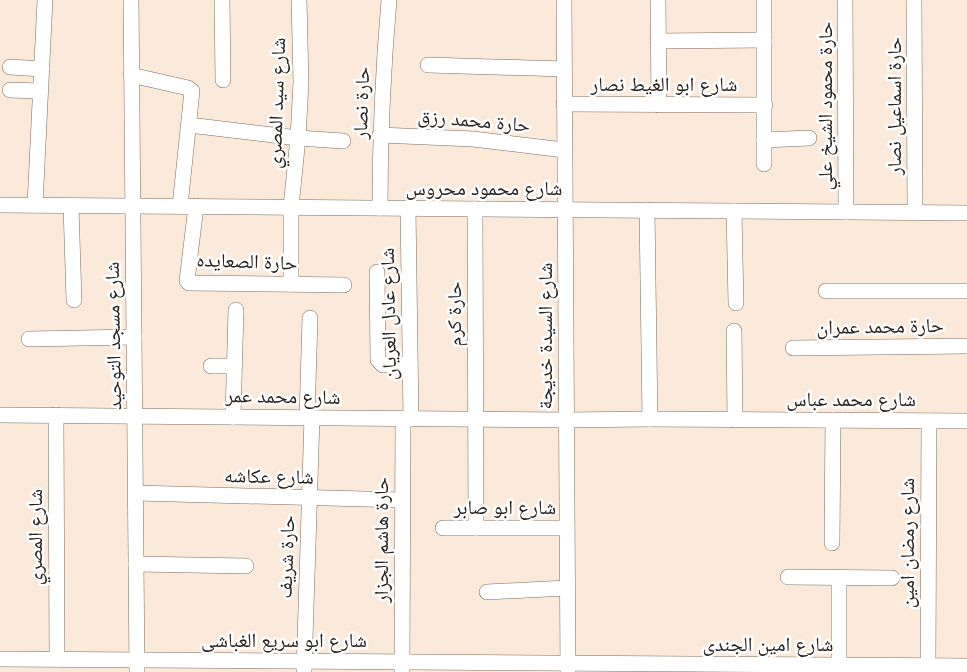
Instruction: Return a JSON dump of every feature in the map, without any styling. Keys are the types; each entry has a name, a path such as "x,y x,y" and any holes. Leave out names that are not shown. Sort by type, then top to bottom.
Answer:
{"street":[{"path":"35,206 45,0"},
{"name":"شارع مسجد التوحيد","path":"131,0 137,666"},
{"path":"222,0 223,80"},
{"name":"شارع سيد المصري","path":"291,284 291,207 301,82 299,0"},
{"name":"حارة نصار","path":"380,208 380,135 389,0"},
{"name":"شارع السيدة خديجة","path":"564,0 568,668"},
{"path":"658,0 659,105"},
{"path":"764,0 764,164"},
{"name":"حارة محمود الشيخ علي","path":"845,0 846,212"},
{"name":"حارة اسماعيل نصار","path":"914,0 915,212"},
{"path":"658,41 764,40"},
{"path":"428,65 564,69"},
{"path":"10,67 42,69"},
{"path":"131,75 188,88 192,91 189,125 188,206"},
{"path":"9,90 40,91"},
{"name":"شارع ابو الغيط نصار","path":"564,104 765,105"},
{"path":"189,125 343,141"},
{"name":"حارة محمد رزق","path":"380,135 473,139 564,150"},
{"path":"764,140 809,138"},
{"name":"شارع محمود محروس","path":"0,205 967,213"},
{"path":"71,206 74,300"},
{"name":"حارة الصعايده","path":"188,206 187,281 189,283 344,285"},
{"name":"شارع عادل العريان","path":"406,419 410,364 408,208"},
{"name":"حارة كرم","path":"475,209 476,528"},
{"path":"647,210 650,419"},
{"path":"735,211 736,303"},
{"path":"377,272 378,360 383,365 410,364"},
{"path":"826,291 967,291"},
{"path":"233,417 236,310"},
{"name":"حارة شريف","path":"304,667 309,498 310,318"},
{"path":"734,331 735,420"},
{"path":"29,339 134,338"},
{"name":"حارة محمد عمران","path":"793,348 967,346"},
{"path":"211,366 234,366"},
{"name":"شارع محمد عمر","path":"0,415 566,420"},
{"name":"شارع المصري","path":"56,415 59,664"},
{"name":"حارة هاشم الجزار","path":"402,667 402,500 406,419"},
{"name":"شارع محمد عباس","path":"566,420 967,421"},
{"path":"832,543 833,420"},
{"name":"شارع رمضان امين","path":"929,421 931,668"},
{"name":"شارع عكاشه","path":"136,493 402,500"},
{"name":"شارع ابو صابر","path":"443,528 567,528"},
{"path":"136,564 246,566"},
{"path":"788,577 892,578"},
{"path":"838,665 839,578"},
{"path":"487,592 567,588"},
{"name":"شارع ابو سريع الغباشى","path":"0,659 59,664 137,666 568,668"},
{"name":"شارع امين الجندى","path":"568,668 809,668 838,665 873,669 967,666"}]}
